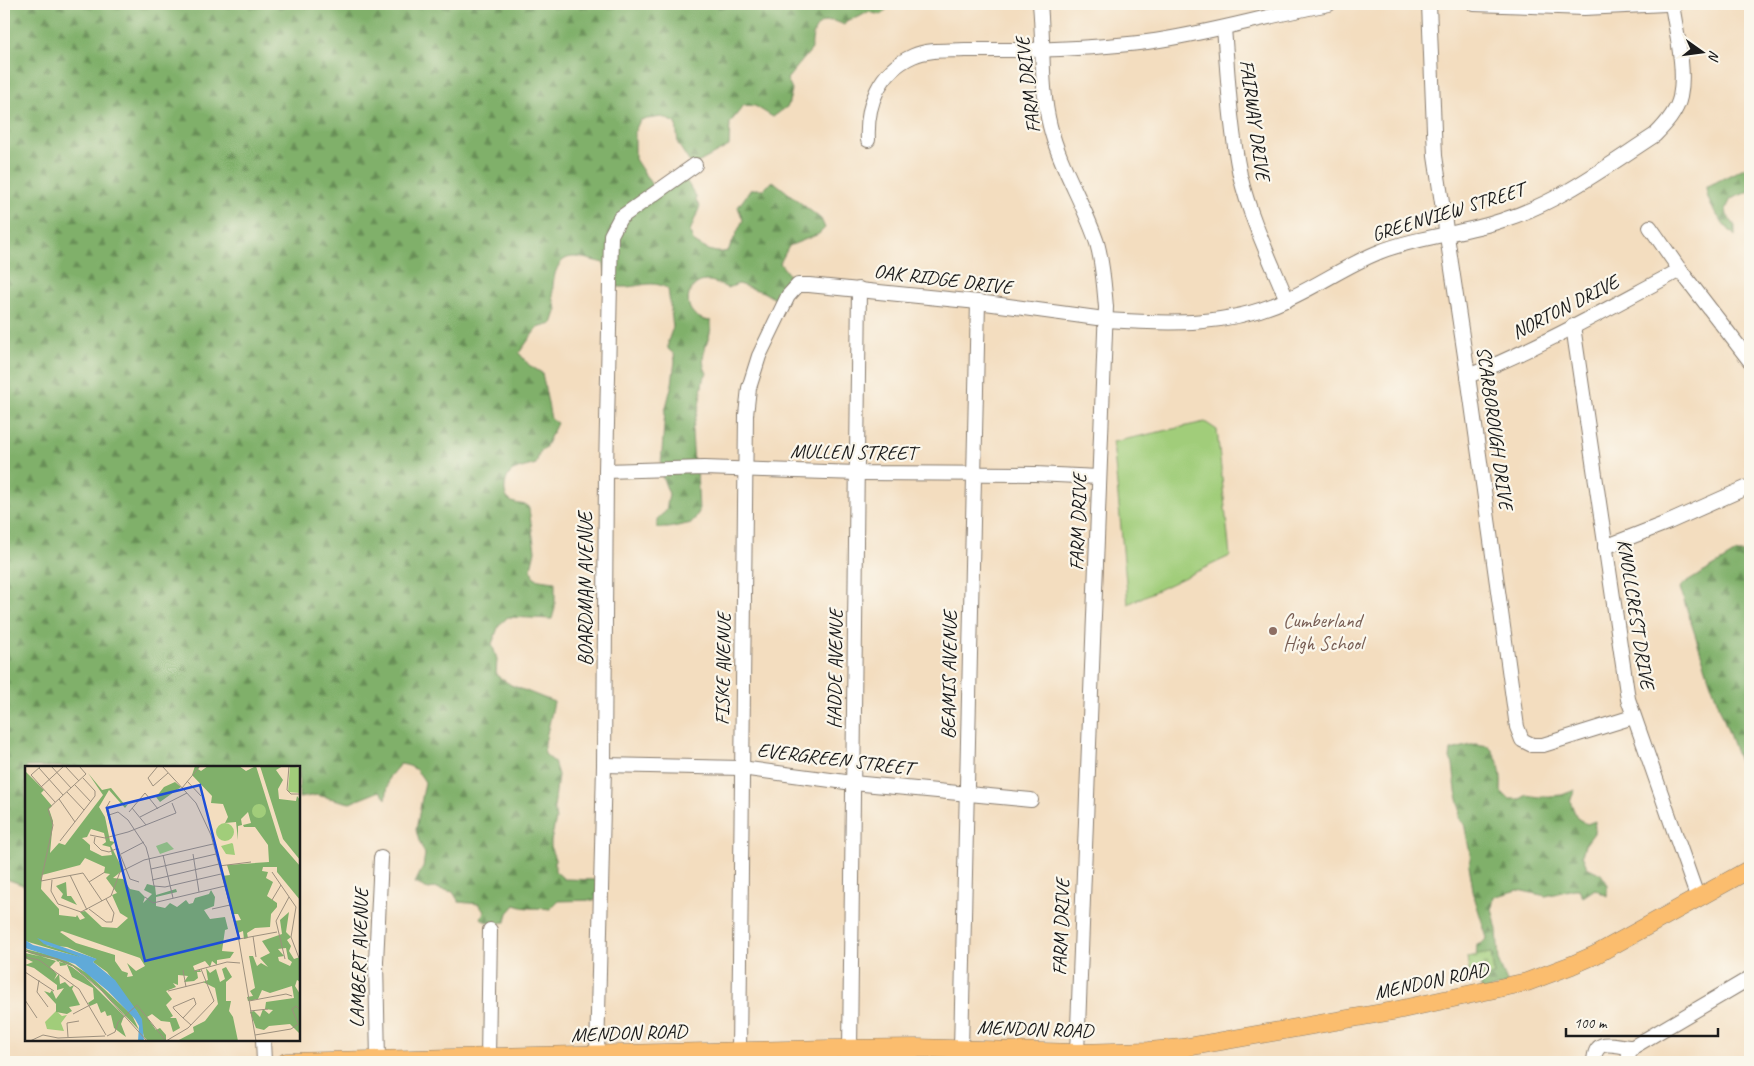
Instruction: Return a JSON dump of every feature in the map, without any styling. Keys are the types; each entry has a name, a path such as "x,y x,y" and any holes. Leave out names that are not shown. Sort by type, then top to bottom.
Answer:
{"main road":[{"name":"MENDON ROAD","path":"286,1062 739,1051 828,1056 850,1049 961,1048 1077,1053 1182,1048 1393,1011 1527,982 1595,955 1750,869"}],"street":[{"name":"FARM DRIVE","path":"1040,4 1046,105 1050,128 1096,242 1104,279 1099,477 1077,1053"},
{"path":"868,140 867,124 869,110 878,88 893,68 912,56 934,51 1043,50 1148,42 1224,28 1291,7 1329,4"},
{"name":"SCARBOROUGH DRIVE","path":"1429,4 1434,156 1468,376 1517,727 1522,740 1532,745 1543,745 1633,717"},
{"path":"1474,4 1584,8 1666,4"},
{"name":"GREENVIEW STREET","path":"1102,319 1167,324 1232,317 1287,300 1379,252 1503,221 1564,193 1655,135 1665,125 1675,110 1680,97 1681,67 1672,4"},
{"name":"FAIRWAY DRIVE","path":"1224,28 1234,140 1240,176 1254,220 1287,300"},
{"name":"BOARDMAN AVENUE","path":"597,1055 604,765 610,235 620,218 695,165"},
{"path":"1650,227 1680,270 1750,361"},
{"name":"NORTON DRIVE","path":"1468,376 1491,367 1680,270"},
{"name":"OAK RIDGE DRIVE","path":"788,296 798,285 809,285 978,302 1102,319"},
{"name":"HADDE AVENUE","path":"850,1049 859,290"},
{"name":"FISKE AVENUE","path":"739,1051 746,416 749,388 760,356 788,296"},
{"name":"BEAMIS AVENUE","path":"961,1048 978,302"},
{"name":"KNOLLCREST DRIVE","path":"1572,326 1628,699 1698,899"},
{"name":"MULLEN STREET","path":"606,471 704,468 858,473 1035,474 1099,477"},
{"path":"1605,547 1669,522 1750,486"},
{"name":"EVERGREEN STREET","path":"604,765 741,768 853,783 1030,800"},
{"name":"LAMBERT AVENUE","path":"378,1060 376,962 381,858"},
{"path":"488,1058 490,930"},
{"path":"1628,1062 1629,1053 1633,1047 1750,978"},
{"path":"264,1041 264,1062"},
{"path":"1594,1062 1597,1051 1606,1044 1612,1043 1633,1047"}],"green space":[{"path":"4,4 892,4 881,15 868,12 848,20 844,25 831,21 820,24 814,31 812,49 787,79 792,90 788,106 773,117 755,106 744,105 730,123 729,146 692,166 678,144 676,123 662,117 640,120 635,131 635,159 655,190 683,175 700,206 690,231 693,241 705,248 718,252 728,251 743,220 738,207 751,189 764,189 773,181 821,219 825,228 819,234 789,246 780,263 795,283 782,303 763,292 738,284 728,288 706,281 693,287 689,293 688,300 694,314 711,321 710,334 703,360 707,373 703,380 699,406 692,431 694,466 697,468 699,512 692,523 668,528 657,528 657,519 666,511 669,494 662,476 661,465 665,411 672,384 675,361 674,354 668,349 668,341 673,327 668,289 657,284 624,287 608,286 604,263 579,257 567,258 557,268 554,278 553,294 557,309 552,324 537,328 519,353 529,365 542,373 551,419 557,423 545,448 540,452 536,464 510,473 506,480 505,493 510,501 527,505 529,509 535,551 531,568 533,576 539,580 555,582 555,608 552,619 508,617 499,625 492,644 497,659 496,675 511,685 554,702 544,747 545,754 554,762 558,775 554,808 556,819 551,841 551,849 555,859 555,871 564,879 599,880 597,900 558,901 550,909 528,908 515,905 508,913 506,922 493,923 481,918 484,912 479,904 459,902 453,892 436,888 428,889 415,883 423,867 425,854 416,830 425,782 415,769 400,764 389,777 386,799 380,791 350,803 317,795 300,798 300,766 25,766 25,886 4,878"},
{"path":"1750,165 1750,191 1731,199 1726,209 1727,215 1735,226 1735,236 1720,220 1712,207 1706,187"},
{"path":"1205,422 1217,430 1230,556 1128,604 1113,442"},
{"path":"1736,553 1750,553 1750,792 1709,678 1680,588"},
{"path":"1475,744 1489,746 1493,752 1500,767 1501,791 1509,799 1520,799 1527,795 1539,797 1562,795 1575,790 1570,801 1577,818 1587,824 1595,821 1594,833 1585,845 1582,855 1587,867 1601,874 1607,883 1607,896 1595,889 1583,897 1579,889 1574,889 1546,896 1518,890 1494,897 1492,908 1497,930 1499,963 1508,984 1482,992 1476,951 1477,945 1487,938 1474,896 1469,865 1471,859 1464,823 1459,818 1460,807 1453,764 1450,759 1451,750"},
{"path":"1491,953 1494,975 1470,978 1467,957"}],"place":[{"name":"Cumberland High School","path":"1273,631"}]}
